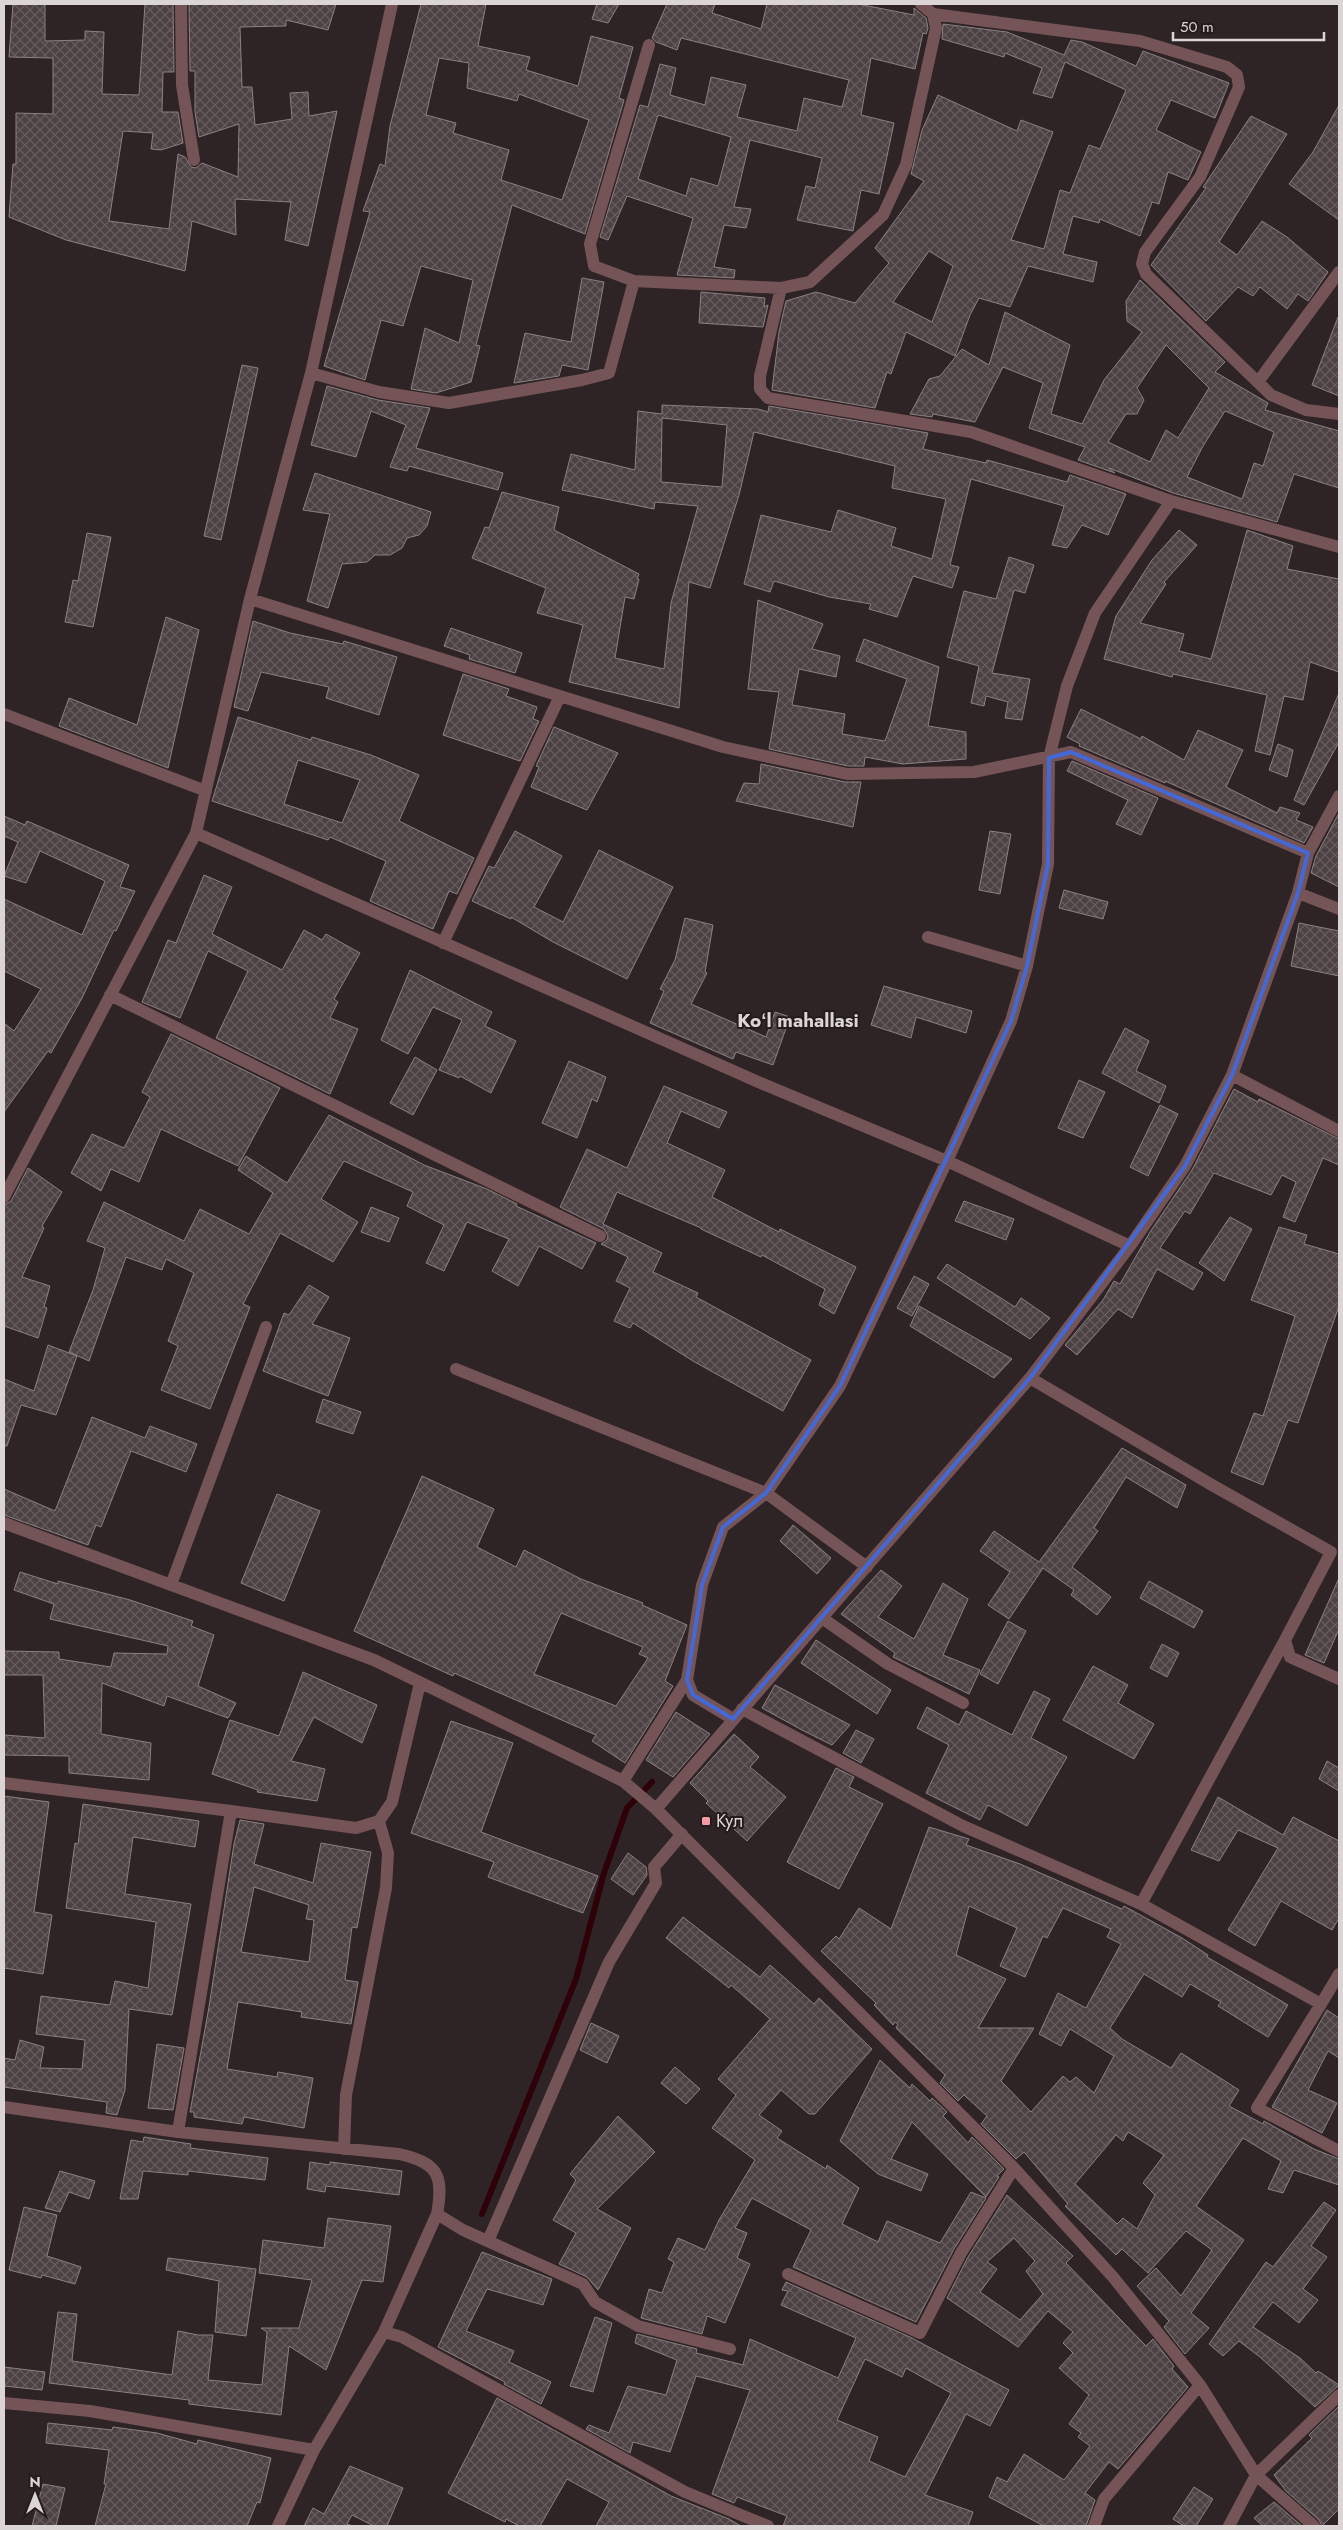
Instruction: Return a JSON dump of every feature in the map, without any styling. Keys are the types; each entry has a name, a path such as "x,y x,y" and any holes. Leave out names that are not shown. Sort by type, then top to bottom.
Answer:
{"street":[{"path":"181,4 182,85 194,160"},
{"path":"4,1197 196,833 250,599 311,372 392,4"},
{"path":"921,4 933,14 1140,41 1227,67 1237,75 1239,87 1200,178 1145,252 1142,264 1146,274 1271,396 1306,410 1339,414"},
{"path":"649,45 590,244 594,266 634,281 782,288 810,282 883,214 906,165 936,28 933,14"},
{"path":"1258,382 1339,272"},
{"path":"311,372 379,392 449,403 582,380 609,373 634,281"},
{"path":"782,288 760,376 760,389 768,398 971,432 1171,501 1339,547"},
{"path":"623,1782 687,1680 702,1585 723,1527 766,1493 840,1386 1011,1021 1027,966 1048,864 1049,758 1067,686 1095,613 1171,501"},
{"path":"250,599 723,747 847,774 974,772 1071,752 1308,853"},
{"path":"443,943 560,696"},
{"path":"4,714 206,791"},
{"path":"656,1809 1030,1378 1130,1246 1185,1166 1232,1075 1298,893 1308,853 1339,796"},
{"path":"196,833 763,1084 947,1161 1130,1246"},
{"path":"1298,893 1339,910"},
{"path":"928,936 1027,966"},
{"path":"110,995 600,1236"},
{"path":"1232,1075 1339,1130"},
{"path":"171,1585 266,1327"},
{"path":"456,1369 766,1493 867,1567"},
{"path":"1030,1378 1212,1485 1331,1552 1142,1904"},
{"path":"4,1523 374,1660 623,1782 656,1809 682,1834 1014,2168 1113,2277 1200,2385 1256,2475 1314,2526"},
{"path":"822,1618 888,1664 963,1703"},
{"path":"1285,1640 1290,1657 1339,1679"},
{"path":"687,1680 693,1695 733,1720"},
{"path":"4,1783 356,1828 380,1821 392,1802 420,1683"},
{"path":"742,1709 963,1826 1142,1904 1322,2004"},
{"path":"178,2132 231,1811"},
{"path":"344,2149 346,2095 386,1888 388,1853 380,1821"},
{"path":"488,2241 609,1962 656,1883 654,1867 682,1834"},
{"path":"1339,1974 1257,2108 1339,2151"},
{"path":"4,2108 178,2132 399,2154 422,2159 436,2171 441,2194 437,2214 384,2332 314,2450 278,2526"},
{"path":"788,2274 920,2333 961,2253 1014,2168"},
{"path":"437,2214 488,2241 583,2284 595,2302 638,2326 730,2349"},
{"path":"384,2332 402,2337 685,2492 768,2526"},
{"path":"1094,2526 1104,2499 1200,2385"},
{"path":"1229,2526 1256,2475 1339,2395"},
{"path":"4,2403 90,2411 314,2450"}],"highlighted area":[{"path":"1071,752 1308,853 1298,893 1232,1075 1185,1166 1030,1378 733,1719 693,1695 687,1680 702,1585 723,1527 766,1493 840,1386 1011,1021 1027,966 1048,864 1049,758"}],"building":[{"path":"13,4 45,4 45,41 85,40 85,31 104,32 102,94 139,95 145,4 173,4 174,72 163,72 162,112 178,112 183,143 161,150 151,149 153,133 123,131 109,221 169,229 178,154 185,157 191,167 196,168 202,163 238,177 239,124 199,137 195,112 195,71 190,71 189,4 336,4 328,30 286,20 286,26 240,27 242,87 252,87 255,125 292,119 290,93 308,92 309,116 337,111 308,246 285,240 291,202 235,199 236,235 192,221 185,271 66,240 9,217 13,164 16,164 16,113 53,114 53,58 9,57"},
{"path":"421,4 486,4 478,46 530,57 526,70 578,86 591,36 633,47 619,98 624,100 585,234 512,205 476,345 480,346 471,382 436,393 411,389 425,328 459,343 473,280 421,266 403,326 381,320 365,380 324,366 370,212 363,211 380,164 385,166 390,126","holes":["439,58 469,63 467,88 517,101 519,94 589,120 562,200 501,180 509,150 453,133 456,123 426,115"]},
{"path":"597,4 619,4 608,23 592,19"},
{"path":"667,4 715,4 712,13 761,29 767,4 858,4 914,15 914,8 926,18 928,28 926,34 923,33 915,69 871,58 861,115 894,123 879,194 861,190 853,231 797,220 806,186 815,188 822,158 750,140 734,207 751,209 746,228 724,225 714,267 735,270 734,278 677,275 693,218 627,196 608,240 600,237 640,105 648,107 660,64 676,68 670,95 705,105 711,77 746,85 737,117 797,131 804,98 842,107 849,80 681,38 677,50 656,42 652,38","holes":["658,115 731,137 718,186 691,178 686,196 638,179"]},
{"path":"943,24 1007,32 1064,55 1071,40 1082,42 1136,66 1143,51 1229,83 1215,118 1171,100 1156,130 1201,152 1188,180 1168,172 1159,204 1152,202 1140,236 1100,219 1099,223 1073,216 1063,254 1097,262 1093,282 1028,266 1010,307 979,298 970,315 955,356 906,332 891,374 887,372 875,408 772,390 779,332 786,301 816,292 855,303 889,263 875,248 924,181 911,174 922,130 938,95 1017,131 1021,120 1053,132 1011,240 1044,249 1060,190 1070,193 1089,145 1100,149 1126,90 1065,62 1052,98 1033,93 1042,68 1005,53 1004,57 942,39","holes":["929,251 953,266 932,322 893,302"]},
{"path":"1339,105 1339,220 1289,184 1313,152"},
{"path":"1251,116 1287,134 1219,242 1237,255 1262,221 1287,237 1328,272 1308,301 1298,294 1287,309 1260,287 1253,296 1238,287 1206,321 1151,265 1206,188 1203,187"},
{"path":"582,278 604,282 588,370 562,365 559,376 514,383 525,333 571,342"},
{"path":"1140,280 1225,362 1215,372 1268,403 1265,410 1339,431 1339,488 1294,474 1277,522 1173,493 1109,468 1115,473 1078,460 1085,447 1029,428 1043,383 1003,367 975,422 933,414 932,417 910,414 929,379 940,376 962,349 989,365 1005,312 1070,345 1051,414 1082,424 1104,380 1142,332 1127,321 1126,301","holes":["1166,345 1209,388 1178,438 1166,430 1150,462 1108,442 1126,414 1137,414 1144,400 1137,388","1225,411 1274,432 1263,466 1254,463 1242,499 1187,477 1203,446"]},
{"path":"701,292 765,298 764,307 768,305 763,327 699,323"},
{"path":"1339,317 1339,396 1312,385"},
{"path":"242,365 258,368 221,540 204,536"},
{"path":"327,386 378,400 430,408 416,448 503,473 498,490 409,466 407,471 390,467 406,425 371,411 356,457 311,445"},
{"path":"662,405 758,409 768,412 769,406 928,433 923,449 986,463 987,460 1067,482 1070,475 1126,494 1108,535 1082,525 1067,548 1052,545 1064,506 971,479 950,565 959,567 952,588 913,576 897,617 869,609 871,604 829,597 774,581 770,592 744,584 761,515 831,532 838,510 896,528 891,546 932,559 946,499 892,488 895,466 754,432 739,495 710,588 689,582 679,708 569,682 583,625 537,613 546,588 472,558 485,527 489,528 502,492 559,507 554,530 639,574 634,599 625,597 615,658 664,669 671,603 698,506 655,502 654,509 562,490 571,454 635,470 638,411 662,414","holes":["662,418 727,425 722,487 661,482"]},
{"path":"315,473 431,512 427,526 419,535 407,538 402,548 390,555 375,555 367,562 342,564 328,608 307,601 330,514 303,510"},
{"path":"1179,530 1197,545 1164,582 1166,584 1140,623 1184,634 1179,651 1211,659 1247,530 1293,546 1287,569 1339,579 1339,672 1310,662 1303,700 1284,696 1270,755 1255,751 1267,695 1173,674 1172,677 1104,659 1116,616 1152,560"},
{"path":"87,533 111,537 93,627 65,622 73,580 78,581"},
{"path":"1009,557 1034,565 1025,593 1014,590 992,673 1030,679 1022,720 1005,718 1008,702 986,696 984,706 971,703 979,666 947,657 964,591 996,599"},
{"path":"758,600 823,624 812,649 840,656 836,677 799,669 792,705 845,714 842,734 885,741 907,679 856,661 864,639 939,667 928,726 966,732 966,759 903,764 865,757 864,766 848,766 769,749 779,692 748,689"},
{"path":"166,617 199,630 168,768 59,726 69,698 137,725"},
{"path":"253,621 290,633 343,644 344,641 397,657 379,715 326,698 329,687 261,672 248,711 234,707"},
{"path":"451,628 522,653 515,673 469,659 470,655 444,646"},
{"path":"463,674 509,689 506,696 537,707 533,719 539,721 520,761 443,735"},
{"path":"1339,693 1339,742 1304,805 1294,800"},
{"path":"1081,709 1141,739 1142,736 1184,760 1198,730 1243,750 1226,787 1277,813 1280,807 1300,813 1296,820 1313,827 1304,843 1165,781 1165,783 1079,746 1080,744 1067,737"},
{"path":"238,717 311,740 312,737 371,755 419,775 399,821 474,858 457,894 449,891 433,929 370,901 386,861 330,837 328,840 212,801","holes":["298,760 360,780 342,823 284,804"]},
{"path":"554,727 618,753 587,810 531,787 539,767 536,766"},
{"path":"1278,744 1293,750 1287,777 1269,770"},
{"path":"1072,761 1158,798 1141,835 1116,824 1128,800 1067,771"},
{"path":"761,764 845,782 861,782 853,827 736,801 744,783 759,784"},
{"path":"1339,813 1339,887 1311,873 1316,856"},
{"path":"4,816 25,825 27,821 129,865 120,887 135,891 116,931 114,930 82,998 51,1053 48,1051 4,1112 4,1023 14,1031 41,989 4,971 4,899 82,935 105,881 40,851 26,883 4,876 18,842 4,836"},
{"path":"515,831 562,856 534,907 563,922 599,850 673,887 627,979 553,942 511,917 511,919 472,901 489,866 494,868"},
{"path":"990,831 1011,834 1000,894 979,890"},
{"path":"204,875 232,887 212,934 282,970 304,930 322,940 326,934 360,953 334,999 338,1002 330,1018 358,1029 330,1094 216,1038 248,971 208,951 180,1018 142,1002 168,940 176,943"},
{"path":"1064,890 1108,902 1103,919 1059,908"},
{"path":"685,918 713,925 705,972 707,973 691,1004 766,1037 775,1012 790,1017 773,1065 736,1052 733,1059 650,1023 664,991 660,989 675,960"},
{"path":"1299,923 1339,931 1339,976 1291,966"},
{"path":"410,970 492,1012 485,1026 516,1041 491,1093 460,1076 459,1078 439,1070 462,1020 433,1007 408,1054 381,1040"},
{"path":"884,986 972,1011 966,1033 916,1017 911,1038 871,1025"},
{"path":"1125,1028 1149,1041 1136,1071 1166,1086 1159,1103 1102,1073"},
{"path":"171,1034 280,1088 238,1166 161,1129 139,1182 111,1169 101,1191 71,1173 92,1134 124,1148 150,1097 142,1092"},
{"path":"415,1057 437,1070 413,1115 390,1103"},
{"path":"569,1061 606,1077 597,1102 592,1099 577,1138 542,1123"},
{"path":"1079,1080 1105,1092 1083,1138 1058,1128"},
{"path":"664,1086 727,1112 719,1128 681,1111 667,1143 725,1170 712,1197 779,1232 780,1229 856,1267 834,1314 819,1305 825,1289 762,1255 761,1257 701,1228 617,1192 603,1224 662,1253 653,1272 698,1293 696,1297 811,1360 783,1411 693,1361 633,1323 630,1328 614,1321 630,1288 616,1281 628,1257 601,1244 607,1240 608,1236 604,1229 560,1207 587,1149 627,1168"},
{"path":"1234,1089 1258,1102 1259,1099 1339,1139 1339,1165 1323,1158 1295,1222 1283,1217 1296,1182 1282,1175 1271,1195 1214,1173 1190,1214 1185,1211 1160,1248 1203,1273 1193,1290 1157,1269 1132,1318 1118,1309 1077,1355 1065,1345 1103,1300 1114,1281 1120,1284 1150,1232 1192,1170"},
{"path":"1160,1105 1178,1114 1148,1176 1130,1167"},
{"path":"329,1115 424,1165 487,1189 517,1204 516,1206 596,1243 582,1269 539,1246 518,1286 492,1271 509,1239 467,1222 444,1271 426,1263 444,1225 407,1206 413,1192 344,1161 321,1199 358,1222 333,1262 280,1233 243,1304 250,1307 210,1409 161,1390 178,1346 168,1341 194,1273 166,1259 162,1270 126,1257 89,1361 69,1352 93,1290 105,1248 87,1241 104,1202 184,1241 200,1209 249,1234 273,1193 238,1170 246,1156 287,1183"},
{"path":"28,1168 62,1192 42,1226 44,1228 22,1277 50,1286 44,1307 47,1308 38,1338 4,1326 4,1205 11,1201"},
{"path":"964,1201 1014,1219 1006,1240 955,1221"},
{"path":"371,1207 399,1218 389,1242 361,1232"},
{"path":"1230,1217 1252,1229 1224,1281 1199,1263"},
{"path":"1279,1227 1307,1235 1304,1244 1339,1254 1339,1306 1298,1423 1288,1420 1263,1485 1231,1472 1254,1413 1263,1416 1295,1316 1251,1300"},
{"path":"947,1264 1015,1307 1021,1298 1050,1318 1030,1339 937,1278"},
{"path":"914,1276 929,1284 912,1316 897,1308"},
{"path":"309,1285 329,1297 312,1324 350,1338 328,1396 263,1371 284,1313 289,1315"},
{"path":"919,1306 1012,1359 994,1378 910,1326"},
{"path":"48,1345 77,1356 56,1415 21,1405 7,1446 4,1446 4,1379 34,1391"},
{"path":"323,1399 361,1412 353,1434 316,1422"},
{"path":"92,1417 145,1438 150,1426 197,1444 186,1472 131,1451 101,1527 96,1525 88,1545 4,1515 4,1489 55,1511"},
{"path":"1122,1448 1186,1485 1177,1508 1126,1477 1094,1528 1098,1531 1072,1567 1111,1597 1097,1615 1071,1595 1074,1590 1043,1568 1009,1619 988,1605 1010,1572 980,1551 994,1531 1039,1562"},
{"path":"422,1476 494,1509 477,1547 516,1567 524,1550 581,1579 643,1603 642,1605 687,1625 665,1681 673,1686 625,1763 592,1741 596,1735 454,1673 453,1676 354,1631","holes":["561,1613 643,1647 639,1654 648,1658 616,1706 534,1674"]},
{"path":"277,1494 320,1511 284,1601 241,1583"},
{"path":"793,1525 831,1558 817,1574 780,1541"},
{"path":"881,1570 902,1586 878,1617 914,1639 943,1583 968,1599 943,1655 980,1670 969,1694 893,1657 895,1653 841,1614"},
{"path":"20,1572 58,1584 58,1581 130,1600 193,1621 191,1626 214,1635 198,1686 236,1703 228,1718 167,1696 164,1706 102,1683 101,1734 151,1743 149,1780 69,1773 69,1756 4,1755 4,1735 45,1738 43,1675 4,1675 4,1651 59,1652 59,1659 111,1667 114,1653 167,1654 168,1646 50,1619 54,1604 14,1590"},
{"path":"1339,1578 1339,1629 1324,1663 1305,1655"},
{"path":"1149,1581 1203,1611 1194,1628 1140,1598"},
{"path":"1008,1621 1026,1631 998,1684 980,1674"},
{"path":"816,1640 891,1690 877,1714 801,1663"},
{"path":"1162,1644 1179,1653 1167,1677 1150,1668"},
{"path":"1093,1666 1128,1685 1118,1703 1154,1724 1134,1759 1063,1720"},
{"path":"303,1672 377,1705 362,1743 314,1717 291,1761 325,1769 317,1801 257,1792 258,1790 212,1774 230,1720 279,1736"},
{"path":"775,1685 850,1725 832,1745 802,1730 762,1708"},
{"path":"1034,1691 1050,1699 1031,1738 1067,1757 1027,1826 988,1805 980,1820 926,1793 949,1745 917,1728 927,1707 959,1725 966,1711 1012,1735"},
{"path":"676,1712 710,1734 673,1777 646,1760"},
{"path":"451,1721 513,1743 481,1832 598,1876 583,1913 488,1877 494,1862 411,1833"},
{"path":"856,1730 874,1739 861,1763 843,1753"},
{"path":"734,1734 759,1757 750,1767 786,1797 747,1841 706,1803 708,1801 690,1783"},
{"path":"1327,1761 1339,1768 1339,1791 1319,1779"},
{"path":"836,1768 854,1777 849,1787 883,1804 839,1889 787,1862"},
{"path":"4,1796 49,1802 34,1912 52,1915 43,1974 4,1968"},
{"path":"1218,1797 1283,1835 1293,1817 1339,1841 1339,1918 1332,1930 1281,1901 1255,1946 1228,1930 1278,1848 1238,1830 1219,1861 1191,1850"},
{"path":"83,1804 199,1821 195,1847 133,1837 125,1894 191,1904 172,2015 129,2009 125,2090 117,2115 106,2113 107,2102 4,2087 4,2058 15,2060 20,2040 44,2047 40,2068 82,2069 85,2040 36,2034 41,1996 110,2005 115,1981 148,1988 156,1922 66,1908 75,1843 78,1844"},
{"path":"240,1820 264,1824 254,1864 313,1883 321,1843 371,1852 357,1928 352,1927 345,1980 358,1982 351,2024 301,2017 302,2012 238,2002 227,2069 277,2077 278,2072 313,2078 304,2128 244,2117 242,2124 194,2117 194,2112 190,2112 209,2007 234,1844","holes":["254,1887 309,1905 306,1919 314,1920 309,1962 241,1952"]},
{"path":"929,1827 969,1839 966,1845 1020,1864 1122,1909 1124,1906 1182,1938 1208,1955 1207,1957 1288,2005 1268,2037 1218,2006 1221,2002 1190,1984 1182,1997 1144,1974 1110,2028 1122,2039 1171,2068 1181,2053 1239,2090 1229,2106 1263,2124 1264,2121 1314,2149 1339,2159 1339,2185 1294,2170 1283,2193 1268,2189 1281,2161 1243,2138 1196,2206 1244,2240 1191,2313 1209,2328 1185,2354 1164,2327 1169,2321 1137,2286 1156,2268 1181,2296 1212,2250 1186,2231 1148,2273 1122,2249 1116,2255 1065,2206 1068,2204 1024,2152 1016,2159 981,2124 987,2116 964,2095 958,2101 940,2083 945,2075 896,2028 898,2024 895,2022 893,2025 874,2005 876,2003 821,1951 836,1936 839,1939 859,1908 891,1929","holes":["969,1906 1017,1928 1000,1966 1025,1977 1043,1936 1047,1938 1063,1908 1111,1929 1107,1937 1121,1944 1086,2008 1058,1993 1039,2034 1061,2046 1070,2029 1114,2056 1094,2093 1076,2077 1070,2082 1063,2076 1031,2112 1001,2081 1034,2028 978,2028 1006,1979 956,1955","1128,2132 1164,2155 1143,2183 1155,2195 1137,2229 1123,2218 1117,2224 1075,2184 1116,2135 1123,2141"]},
{"path":"628,1853 646,1867 647,1875 633,1895 611,1879"},
{"path":"683,1917 760,1977 770,1965 814,2004 819,1998 872,2049 815,2114 809,2114 781,2090 759,2115 782,2131 777,2138 826,2169 827,2165 859,2188 842,2224 878,2242 887,2221 940,2243 971,2192 986,2198 954,2249 916,2322 793,2267 811,2230 752,2198 735,2228 747,2233 737,2258 750,2264 725,2323 707,2316 702,2334 641,2318 649,2289 662,2293 674,2262 668,2259 678,2238 705,2250 719,2220 755,2160 712,2128 736,2095 718,2079 770,2019 731,1985 729,1988 666,1938"},
{"path":"1327,2010 1339,2018 1339,2058 1328,2051 1308,2090 1337,2103 1322,2133 1272,2107"},
{"path":"591,2023 619,2036 607,2063 580,2050"},
{"path":"157,2044 184,2048 173,2110 148,2108"},
{"path":"880,2060 910,2088 912,2084 930,2101 932,2098 947,2112 943,2116 968,2143 972,2137 1004,2169 997,2176 999,2177 986,2197 912,2122 891,2159 928,2174 921,2191 878,2174 840,2141"},
{"path":"675,2067 700,2089 686,2104 661,2083"},
{"path":"618,2116 655,2152 597,2209 631,2228 598,2290 587,2277 559,2264 576,2233 553,2220 576,2180 570,2174"},
{"path":"144,2137 191,2144 190,2148 268,2158 265,2180 188,2171 188,2175 143,2171 138,2199 120,2199 131,2140 143,2142"},
{"path":"310,2162 330,2165 330,2162 402,2171 399,2195 326,2186 325,2192 307,2189"},
{"path":"60,2171 95,2181 89,2199 69,2192 60,2212 45,2208"},
{"path":"1007,2195 1073,2256 1066,2263 1146,2346 1153,2339 1174,2366 1172,2369 1188,2387 1118,2469 1109,2462 1085,2493 1095,2500 1086,2526 1044,2526 989,2497 997,2477 1007,2482 1024,2454 1064,2480 1090,2446 1078,2437 1081,2433 1069,2424 1089,2395 1059,2368 1073,2353 1063,2343 1073,2332 1048,2311 1018,2347 947,2298 968,2257","holes":["1014,2238 1035,2261 1026,2271 1043,2294 1020,2320 980,2292 997,2269 987,2262"]},
{"path":"1324,2202 1336,2210 1311,2246 1327,2257 1303,2289 1318,2300 1299,2323 1273,2302 1253,2327 1300,2358 1316,2373 1318,2371 1339,2385 1315,2407 1260,2357 1239,2341 1223,2356 1209,2344 1266,2262 1273,2267"},
{"path":"24,2207 57,2215 47,2256 81,2267 75,2284 42,2275 41,2278 9,2270"},
{"path":"328,2218 391,2226 383,2282 362,2280 326,2370 289,2346 281,2415 189,2404 189,2400 49,2383 58,2312 77,2314 72,2361 172,2375 178,2331 198,2335 213,2335 208,2380 262,2385 267,2332 261,2328 299,2328 312,2280 259,2273 263,2240 324,2248"},
{"path":"482,2252 552,2279 543,2305 487,2289 466,2331 514,2351 509,2362 551,2382 541,2404 504,2384 505,2382 438,2347"},
{"path":"168,2258 256,2269 246,2336 215,2332 219,2281 166,2270"},
{"path":"786,2282 910,2337 1009,2390 990,2426 966,2414 925,2495 973,2512 968,2526 783,2526 787,2516 737,2497 734,2503 712,2494 750,2390 696,2376 670,2452 633,2442 630,2453 586,2429 589,2425 609,2433 628,2386 666,2395 677,2360 635,2343 637,2334 697,2349 696,2353 743,2365 750,2339 838,2378 856,2338 781,2305 788,2291 782,2290","holes":["865,2359 902,2377 906,2368 951,2393 905,2477 869,2461 878,2437 837,2420"]},
{"path":"595,2317 612,2323 593,2392 570,2386"},
{"path":"4,2367 45,2372 42,2390 4,2386"},
{"path":"497,2398 671,2496 729,2519 741,2526 596,2526 609,2502 567,2479 540,2526 519,2526 506,2519 505,2522 448,2493"},
{"path":"1339,2406 1339,2509 1322,2526 1319,2520 1286,2491 1274,2475 1312,2438 1309,2435"},
{"path":"48,2423 112,2430 113,2427 157,2433 197,2444 198,2440 271,2458 260,2503 257,2502 247,2526 95,2526 106,2484 104,2484 109,2450 46,2443"},
{"path":"350,2466 403,2488 387,2526 374,2526 352,2515 347,2524 353,2526 304,2526 313,2508 324,2514"},
{"path":"43,2484 65,2488 56,2526 32,2526"},
{"path":"1194,2487 1213,2499 1196,2526 1184,2526 1173,2519"},
{"path":"1274,2502 1302,2526 1263,2526 1254,2518"}],"waterway":[{"path":"482,2214 576,1979 604,1873 627,1808 652,1782"}],"place":[{"name":"Кул","path":"706,1821"}],"district":[{"name":"Koʻl mahallasi","path":"798,1020"}]}
